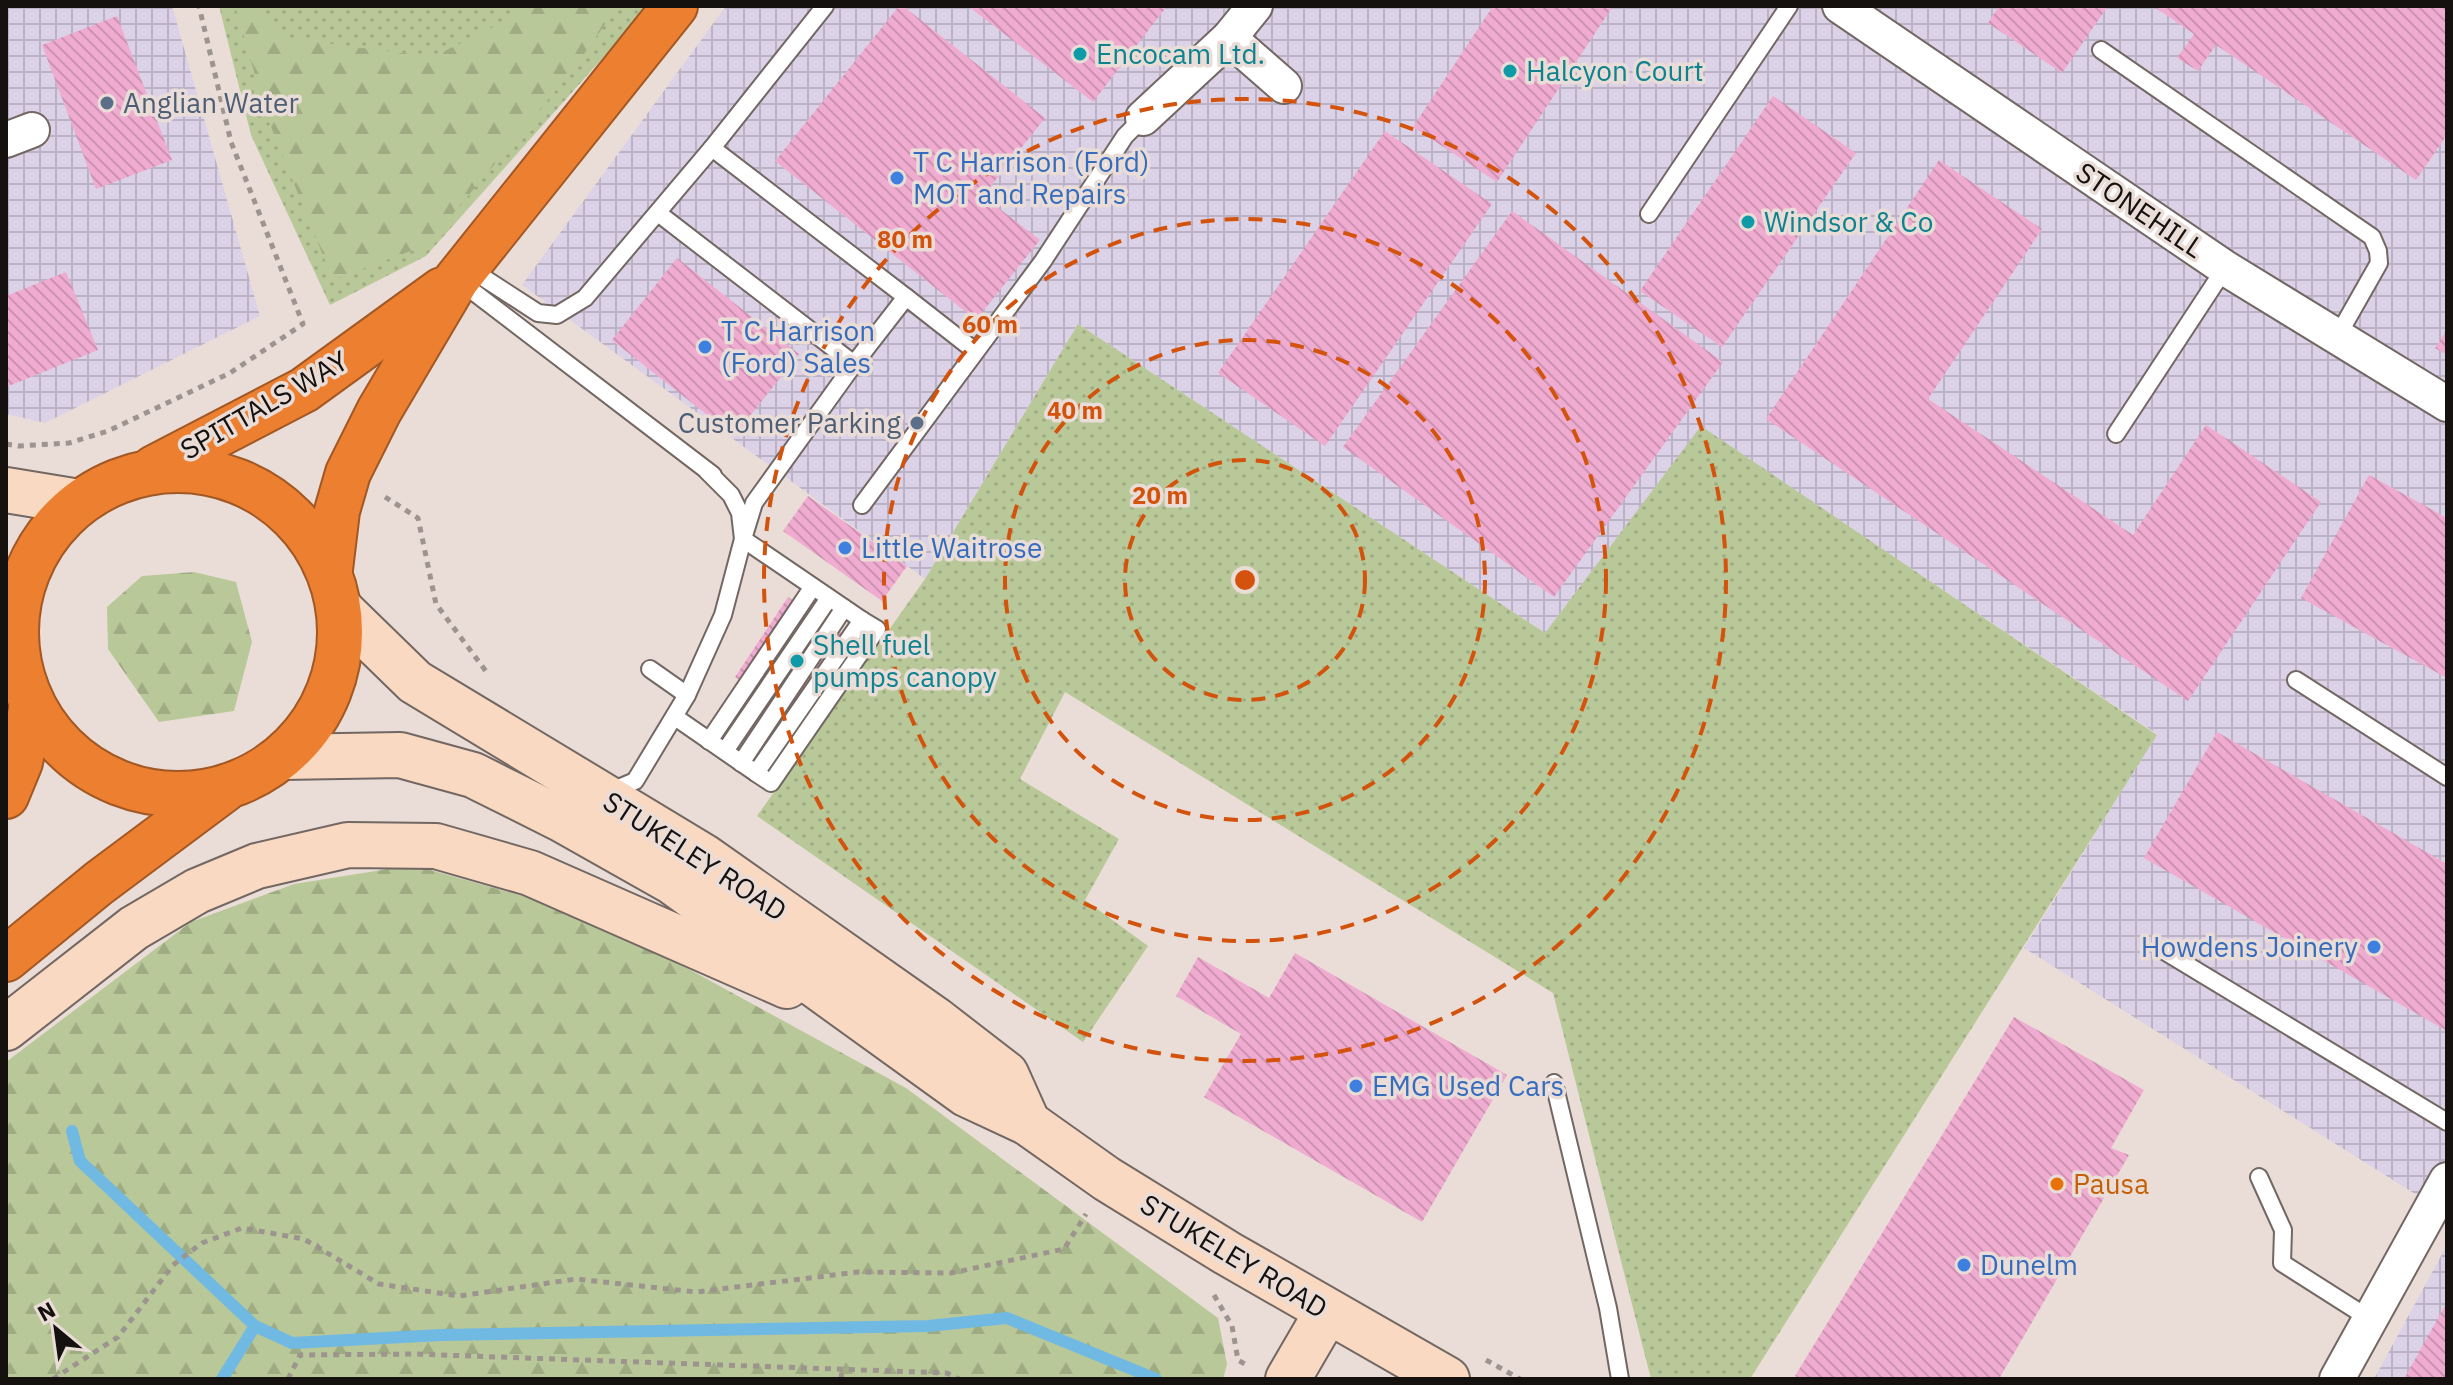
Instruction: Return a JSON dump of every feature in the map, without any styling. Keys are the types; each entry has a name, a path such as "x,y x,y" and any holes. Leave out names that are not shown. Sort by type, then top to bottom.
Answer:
{"highway":[{"name":"SPITTALS WAY","path":"227,788 256,775 283,757 319,715 339,664 335,589 337,511 348,473 379,411 461,273 675,6"},
{"name":"SPITTALS WAY","path":"146,472 304,390 461,273"},
{"path":"6,796 20,762 15,622 24,577 47,535 79,502 111,483 146,472 202,470 256,487 300,522 335,589"},
{"path":"19,676 58,743 94,772 136,790 182,795 227,788"},
{"path":"6,959 99,883 227,788"}],"main road":[{"path":"6,490 79,502"},
{"name":"STUKELEY ROAD","path":"335,589 415,682 703,856 948,1029 1006,1074 1028,1123"},
{"name":"STUKELEY ROAD","path":"283,757 400,755 473,775 563,820 671,881 966,1094 1028,1123 1107,1179 1327,1312 1447,1379"},
{"path":"6,1028 134,928 197,891 257,866 348,845 436,846 530,873 873,1024"},
{"path":"1273,1376 1327,1312"}],"street":[{"path":"1143,118 1229,38 1255,6"},
{"name":"STONEHILL","path":"1840,6 2225,268 2447,404"},
{"path":"1229,38 1284,86"},
{"path":"2337,1379 2447,1180"}],"lane":[{"path":"461,273 538,313 557,315 585,298 712,148 825,6"},
{"path":"1649,214 1789,6"},
{"path":"2101,50 2372,237 2379,263 2337,337"},
{"path":"862,505 1043,261 1125,136 1143,118"},
{"path":"712,148 975,351"},
{"path":"658,213 854,364"},
{"path":"2116,434 2225,268"},
{"path":"461,273 707,471 754,503"},
{"path":"600,795 635,781 675,717 723,615 754,503 906,297"},
{"path":"675,717 756,773 862,620 743,539 740,513 731,495 707,471"},
{"path":"709,741 812,588"},
{"path":"725,751 829,598"},
{"path":"741,763 844,608"},
{"path":"650,669 687,695"},
{"path":"2296,680 2447,777"},
{"path":"2164,951 2447,1122"},
{"path":"1554,1083 1608,1308 1620,1379"},
{"path":"2259,1177 2283,1230 2282,1263 2370,1319"}],"path":[{"path":"6,444 69,443 108,431 230,373 303,324 231,142 199,6"},
{"path":"418,518 436,604 489,676"},
{"path":"53,1379 118,1337 173,1265 202,1243 242,1228 304,1239 379,1284 459,1296 576,1279 696,1292 858,1272 951,1273 1064,1249 1091,1207"},
{"path":"1212,1292 1232,1326 1238,1360 1273,1376"},
{"path":"288,1379 300,1355 414,1354 947,1373 959,1379"},
{"path":"841,1379 842,1369"}],"shaded area":[{"path":"6,6 172,6 260,316 45,423 6,414"},
{"path":"726,6 2447,6 2447,1214 2024,948 2157,734 1701,427 1545,633 1078,324 925,579 522,285"},
{"path":"2447,1245 2447,1379 2374,1379"}],"green space":[{"path":"219,6 649,6 426,256 330,305 251,135"},
{"path":"235,6 259,6 284,38 433,57 499,24 523,6 618,6 572,71 427,245 333,280 269,122"},
{"path":"1078,324 1545,633 1701,426 2157,735 1750,1379 1651,1379 1553,993 1065,692 1020,779 1119,839 1085,900 1148,946 1083,1042 757,816 925,579"},
{"path":"194,572 236,582 252,642 234,711 159,722 108,649 107,607 142,576"},
{"path":"413,865 590,915 906,1088 1218,1318 1227,1364 1223,1379 6,1379 6,1062 191,922 294,884"}],"building":[{"name":"T C Harrison (Ford) MOT and Repairs","path":"899,6 903,6 1045,118 983,196 1040,240 976,320 775,161"},
{"name":"Encocam Ltd.","path":"968,6 1167,6 1093,102"},
{"path":"1493,6 1613,6 1497,182 1413,127"},
{"path":"1999,6 2108,6 2062,73 1988,23"},
{"path":"2153,6 2447,6 2447,135 2416,180 2216,45 2198,71 2177,58 2194,34"},
{"name":"Anglian Water","path":"117,16 172,160 96,189 42,45"},
{"name":"Windsor & Co","path":"1773,96 1856,153 1722,347 1640,291"},
{"path":"1385,131 1492,204 1325,446 1218,373"},
{"path":"1939,160 2042,229 1928,399 2133,535 2206,425 2321,502 2188,701 1766,419"},
{"path":"1512,211 1723,362 1554,597 1343,447"},
{"name":"T C Harrison (Ford) Sales","path":"677,258 799,354 734,436 612,340"},
{"path":"66,272 98,350 6,387 6,296"},
{"path":"2447,330 2447,355 2435,348"},
{"path":"2369,475 2447,518 2447,678 2301,598"},
{"name":"Little Waitrose","path":"808,496 907,566 882,601 783,531"},
{"name":"Shell fuel pumps canopy","path":"788,597 859,645 806,725 735,677"},
{"name":"Howdens Joinery","path":"2217,732 2447,864 2447,1031 2144,858"},
{"name":"EMG Used Cars","path":"1295,953 1507,1075 1422,1222 1204,1097 1241,1034 1176,996 1198,957 1269,998"},
{"name":"Dunelm","path":"2014,1017 2144,1090 2111,1148 2129,1155 1999,1379 1801,1379 1795,1376"},
{"path":"2447,1302 2447,1379 2404,1379"}],"waterway":[{"path":"72,1131 80,1161 255,1326"},
{"path":"222,1379 255,1326 292,1343 441,1335 928,1326 1007,1318 1156,1379"}],"place":[{"name":"Encocam Ltd.","path":"1080,54"},
{"name":"Halcyon Court","path":"1510,71"},
{"name":"Anglian Water","path":"107,103"},
{"name":"T C Harrison (Ford) MOT and Repairs","path":"897,178"},
{"name":"Windsor & Co","path":"1748,222"},
{"name":"T C Harrison (Ford) Sales","path":"705,347"},
{"name":"Customer Parking","path":"917,423"},
{"name":"Little Waitrose","path":"845,548"},
{"name":"Shell fuel pumps canopy","path":"797,661"},
{"name":"Howdens Joinery","path":"2374,947"},
{"name":"EMG Used Cars","path":"1356,1086"},
{"name":"Pausa","path":"2057,1184"},
{"name":"Dunelm","path":"1964,1265"}]}
